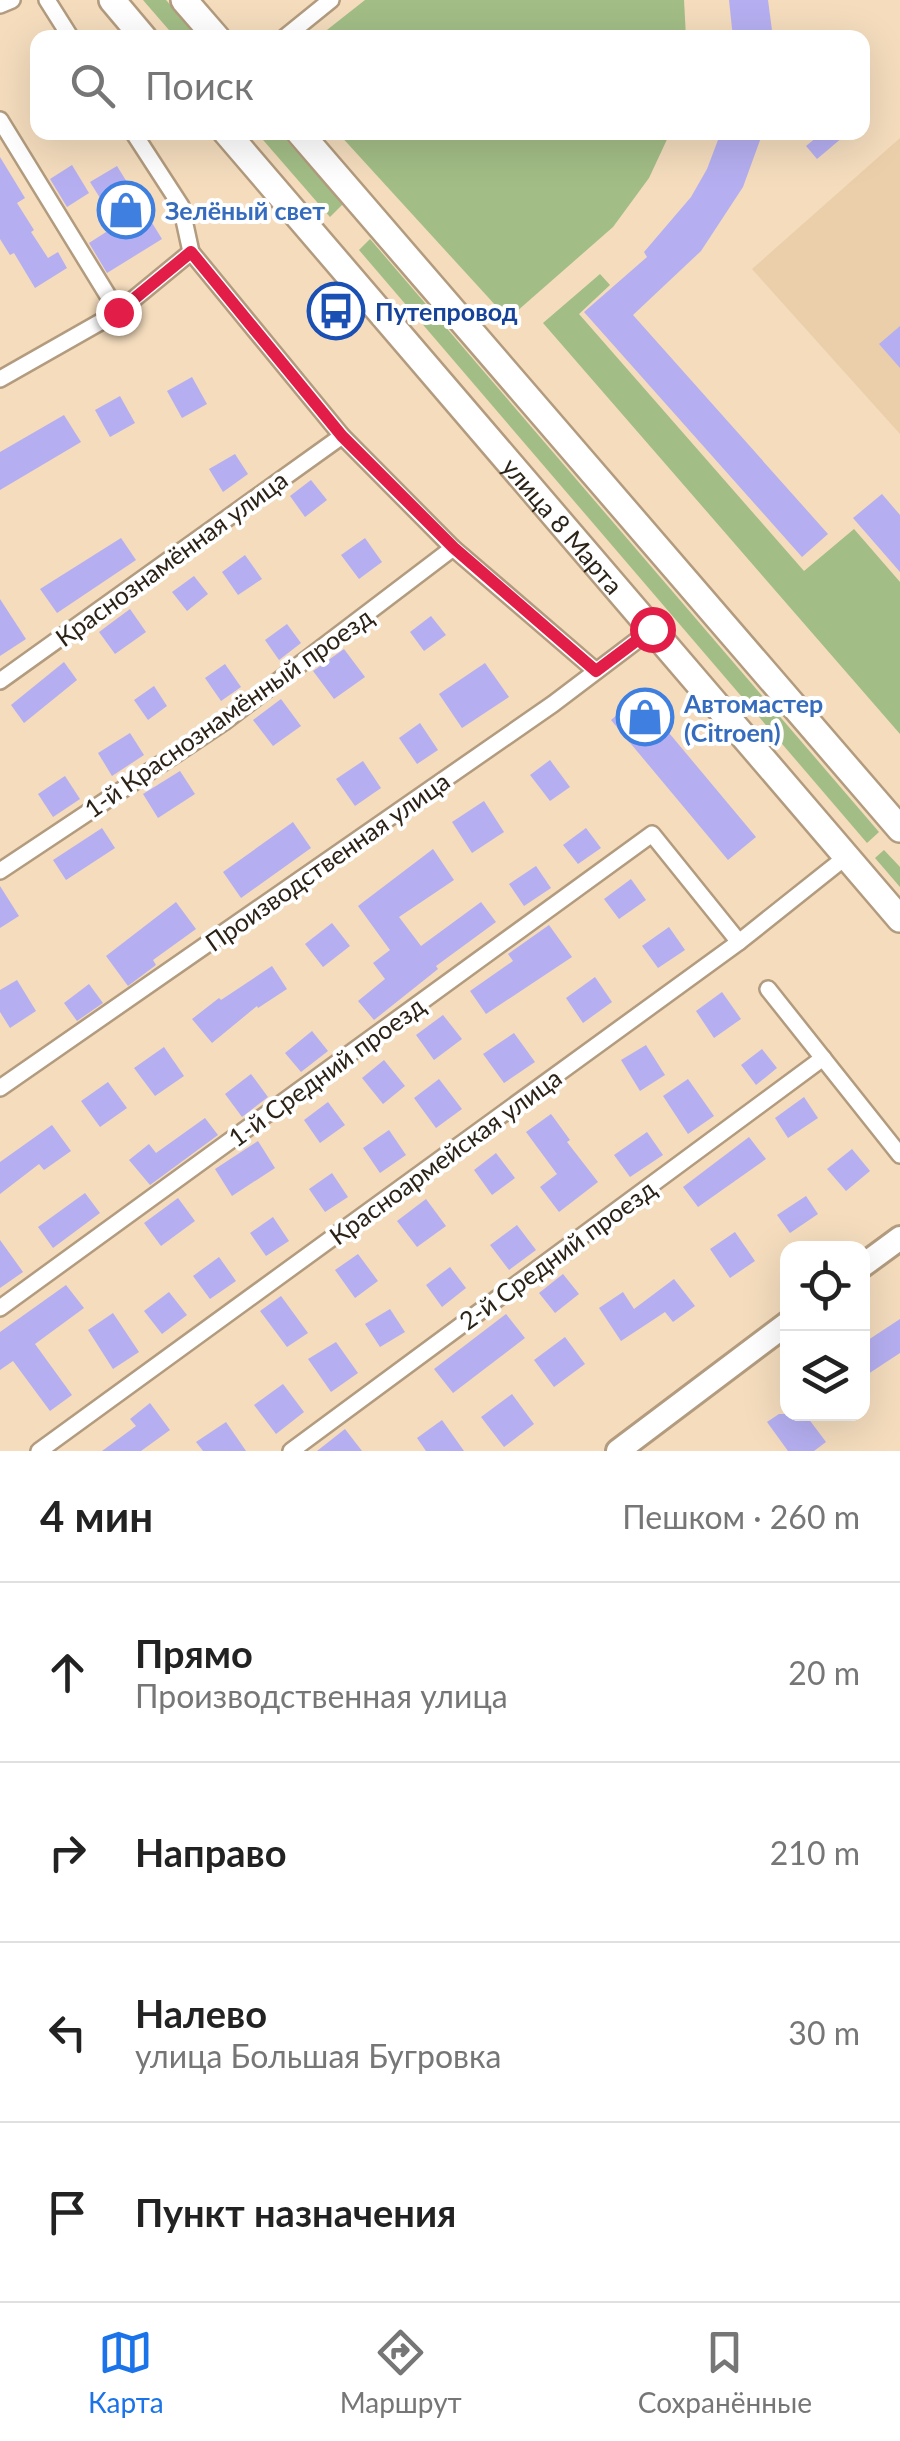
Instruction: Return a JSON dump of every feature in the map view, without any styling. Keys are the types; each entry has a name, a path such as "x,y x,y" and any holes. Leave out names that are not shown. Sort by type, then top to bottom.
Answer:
{"main road":[{"path":"112,0 137,30"},
{"path":"184,0 210,30"},
{"name":"улица 8 Марта","path":"233,140 900,918"},
{"path":"306,140 900,829"}],"street":[{"path":"0,5 12,0"},
{"path":"47,0 67,30"},
{"path":"294,30 331,0"},
{"path":"0,120 118,312"},
{"path":"139,140 182,206 191,252 342,436 454,548 596,671"},
{"path":"0,379 118,312 191,252"},
{"name":"Краснознамённая улица","path":"0,682 342,436"},
{"name":"1-й Краснознамённый проезд","path":"0,871 224,722 454,548"},
{"name":"Производственная улица","path":"0,1088 652,629"},
{"name":"1-й Средний проезд","path":"0,1308 652,834 739,942"},
{"name":"Красноармейская улица","path":"39,1451 739,942 846,856"},
{"path":"768,988 900,1155"},
{"name":"2-й Средний проезд","path":"291,1451 823,1058"},
{"path":"870,1260 900,1238"},
{"path":"618,1451 780,1329"}],"shaded area":[{"path":"900,138 900,434 752,269"}],"green space":[{"path":"143,0 166,0 192,30 169,30"},
{"path":"365,0 684,0 686,30 327,30"},
{"path":"263,140 286,140 343,204 330,217"},
{"path":"344,140 667,140 649,178 613,227 508,319"},
{"path":"370,239 879,832 867,843 359,250"},
{"path":"600,274 610,285 579,314 804,571 854,529 900,582 900,734 543,323"},
{"path":"884,850 900,867 900,887 875,858"}],"building":[{"path":"729,0 768,0 772,30 732,30"},
{"path":"718,140 760,140 743,187 701,251 633,315 828,534 802,557 584,312 647,257 644,252 691,197"},
{"path":"813,140 840,140 817,159 806,146"},
{"path":"0,157 25,198 17,203 34,230 31,232 48,258 58,252 67,268 35,288 14,253 10,255 0,239"},
{"path":"72,165 89,193 67,207 50,179"},
{"name":"Зелёный свет","path":"117,166 162,239 107,273 89,243 117,225 90,182"},
{"path":"900,326 900,368 879,344"},
{"path":"192,377 207,404 182,418 167,391"},
{"path":"120,396 135,423 110,437 95,410"},
{"path":"64,415 81,442 0,490 0,452"},
{"path":"235,454 248,474 223,492 209,469"},
{"path":"311,480 327,500 305,517 290,496"},
{"path":"882,494 900,515 900,572 853,518"},
{"path":"121,538 136,560 57,613 40,589"},
{"path":"365,538 382,562 359,579 341,555"},
{"path":"245,555 262,579 238,595 222,572"},
{"path":"194,576 208,594 187,611 172,592"},
{"path":"0,599 26,639 0,656"},
{"path":"130,609 146,632 115,654 99,632"},
{"path":"431,616 446,635 424,651 410,632"},
{"path":"287,624 301,643 279,660 265,640"},
{"path":"344,649 365,677 334,699 313,671"},
{"path":"64,662 77,680 24,723 11,705"},
{"path":"485,663 509,697 462,728 439,694"},
{"path":"225,664 241,687 221,701 205,678"},
{"path":"154,686 167,706 148,720 134,700"},
{"path":"639,697 756,837 728,860 611,720"},
{"path":"281,699 301,726 273,746 253,720"},
{"path":"420,723 438,750 417,764 399,738"},
{"path":"130,733 144,755 112,776 98,753"},
{"path":"550,760 570,787 550,801 530,775"},
{"path":"363,761 381,788 355,806 336,779"},
{"path":"180,771 195,794 158,818 143,794"},
{"path":"65,776 80,799 53,817 38,794"},
{"path":"484,801 504,832 472,853 452,822"},
{"path":"293,822 311,848 241,898 223,872"},
{"path":"102,828 115,848 66,880 53,860"},
{"path":"586,828 601,848 578,864 563,845"},
{"path":"433,849 454,880 399,917 421,946 481,902 496,922 436,966 438,969 374,1020 358,1001 385,979 373,963 390,950 358,906"},
{"path":"536,866 551,888 524,906 509,884"},
{"path":"631,879 646,900 619,919 604,899"},
{"path":"0,886 19,916 0,928"},
{"path":"176,902 196,929 153,960 156,965 128,986 106,956"},
{"path":"332,923 350,946 323,967 305,944"},
{"path":"549,925 572,957 486,1014 470,991 513,961 508,954"},
{"path":"669,927 685,950 658,968 642,946"},
{"path":"272,966 287,989 257,1006 212,1043 192,1019"},
{"path":"595,977 612,1002 583,1023 566,998"},
{"path":"17,980 36,1011 10,1028 0,1012 0,990"},
{"path":"89,984 103,1003 77,1021 64,1003"},
{"path":"722,992 741,1019 714,1038 696,1011"},
{"path":"443,1015 462,1039 434,1060 416,1035"},
{"path":"312,1031 328,1051 301,1072 285,1053"},
{"path":"514,1033 535,1062 504,1083 483,1054"},
{"path":"646,1045 665,1075 640,1091 621,1060"},
{"path":"164,1047 184,1076 155,1096 134,1068"},
{"path":"762,1049 777,1068 756,1085 741,1065"},
{"path":"384,1060 405,1086 383,1104 362,1078"},
{"path":"251,1074 268,1097 242,1117 225,1094"},
{"path":"439,1079 462,1109 436,1128 414,1098"},
{"path":"688,1079 714,1116 688,1134 663,1096"},
{"path":"108,1082 127,1108 100,1127 81,1101"},
{"path":"804,1097 818,1118 788,1138 775,1118"},
{"path":"328,1102 345,1125 320,1143 304,1120"},
{"path":"551,1114 598,1182 559,1212 540,1187 557,1174 526,1132"},
{"path":"205,1118 218,1135 150,1185 129,1160 149,1144 156,1153"},
{"path":"52,1125 71,1151 44,1170 39,1164 0,1194 0,1162"},
{"path":"389,1130 406,1155 380,1173 363,1148"},
{"path":"647,1132 663,1155 630,1177 614,1155"},
{"path":"749,1137 766,1159 698,1207 683,1187"},
{"path":"258,1141 275,1168 232,1196 215,1169"},
{"path":"852,1149 870,1171 846,1191 827,1169"},
{"path":"496,1153 515,1178 492,1195 474,1170"},
{"path":"332,1173 348,1197 325,1212 309,1189"},
{"path":"85,1193 100,1213 53,1248 38,1227"},
{"path":"806,1196 818,1214 790,1233 777,1215"},
{"path":"178,1198 195,1221 161,1246 144,1223"},
{"path":"426,1199 446,1226 417,1247 397,1221"},
{"path":"273,1217 289,1241 266,1256 250,1233"},
{"path":"517,1225 536,1250 509,1270 490,1245"},
{"path":"735,1232 755,1261 730,1278 710,1249"},
{"path":"0,1240 23,1272 0,1288"},
{"path":"358,1254 378,1281 355,1298 335,1270"},
{"path":"219,1257 236,1281 210,1299 193,1276"},
{"path":"450,1267 466,1288 442,1307 426,1285"},
{"path":"563,1274 579,1294 555,1313 539,1293"},
{"path":"674,1279 695,1306 673,1322 665,1312 621,1341 599,1308 623,1292 634,1309"},
{"path":"66,1285 84,1308 35,1344 72,1395 50,1411 13,1361 0,1370 0,1332"},
{"path":"169,1292 187,1315 162,1334 144,1311"},
{"path":"281,1296 308,1333 287,1347 260,1311"},
{"path":"390,1309 405,1332 380,1347 365,1324"},
{"path":"113,1313 139,1352 113,1369 88,1330"},
{"path":"506,1314 525,1338 453,1393 434,1369"},
{"path":"900,1319 900,1353 870,1373 870,1339"},
{"path":"565,1337 585,1364 554,1387 534,1360"},
{"path":"336,1342 358,1373 331,1392 308,1359"},
{"path":"283,1384 304,1412 276,1434 254,1405"},
{"path":"512,1394 534,1424 504,1447 481,1417"},
{"path":"150,1403 170,1430 141,1451 102,1451 136,1426 130,1419"},
{"path":"779,1414 780,1421 810,1421 826,1442 814,1451 788,1451 767,1422"},
{"path":"442,1420 464,1451 426,1451 417,1438"},
{"path":"226,1422 246,1451 203,1451 196,1442"},
{"path":"345,1429 362,1451 317,1451"}],"place":[{"name":"Зелёный свет","path":"126,210"},
{"name":"Путепровод","path":"336,311"},
{"name":"Автомастер (Citroen)","path":"645,717"}],"route":[{"path":"118,312 191,252 342,436 454,548 596,671 652,629"}]}
